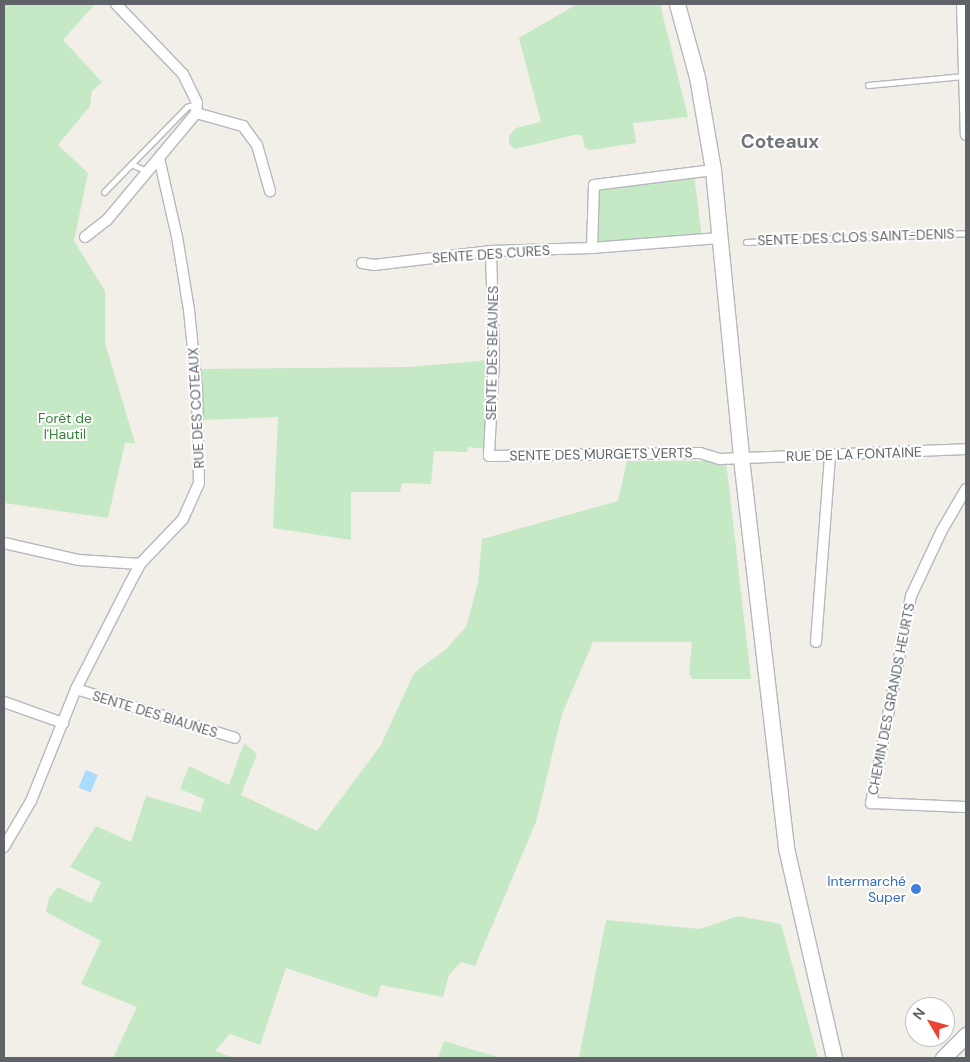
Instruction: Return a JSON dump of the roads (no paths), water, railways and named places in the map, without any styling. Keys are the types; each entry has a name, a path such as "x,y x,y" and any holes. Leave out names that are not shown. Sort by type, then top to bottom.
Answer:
{"main road":[{"path":"677,4 697,77 713,170 741,458 786,848 834,1058"},
{"path":"815,979 842,1058"},
{"path":"943,1058 966,1035"}],"street":[{"path":"116,4 183,74 197,108 243,126 257,145 270,191"},
{"path":"962,4 966,135"},
{"path":"85,237 107,220 159,158 197,108"},
{"name":"RUE DES COTEAUX","path":"4,847 31,801 76,689 140,564 183,519 194,499 199,483 201,456 189,310 177,237 159,158"},
{"path":"592,248 594,185 713,170"},
{"name":"SENTE DES CURES","path":"362,263 374,265 491,251 592,248 720,238"},
{"name":"SENTE DES BEAUNES","path":"490,456 494,359 491,251"},
{"name":"RUE DE LA FONTAINE","path":"741,458 966,449"},
{"name":"SENTE DES MURGETS VERTS","path":"490,456 700,453 720,459 741,458"},
{"path":"816,642 830,455"},
{"name":"CHEMIN DES GRANDS HEURTS","path":"966,489 938,537 911,596 871,803 966,807"},
{"path":"4,543 79,560 140,564"},
{"name":"SENTE DES BIAUNES","path":"76,689 235,738"},
{"path":"4,702 63,723"}],"lane":[{"path":"868,85 964,76"},
{"path":"104,192 187,107 197,108"},
{"path":"131,164 148,171"},
{"name":"SENTE DES CLOS SAINT-DENIS","path":"746,242 966,233"}],"water":[{"path":"86,770 98,775 91,793 79,787"}],"place":[{"name":"Intermarché Super","path":"916,889"}],"district":[{"name":"Coteaux","path":"780,142"}],"park label":[{"name":"Forêt de l'Hautil","path":"65,426"}]}
